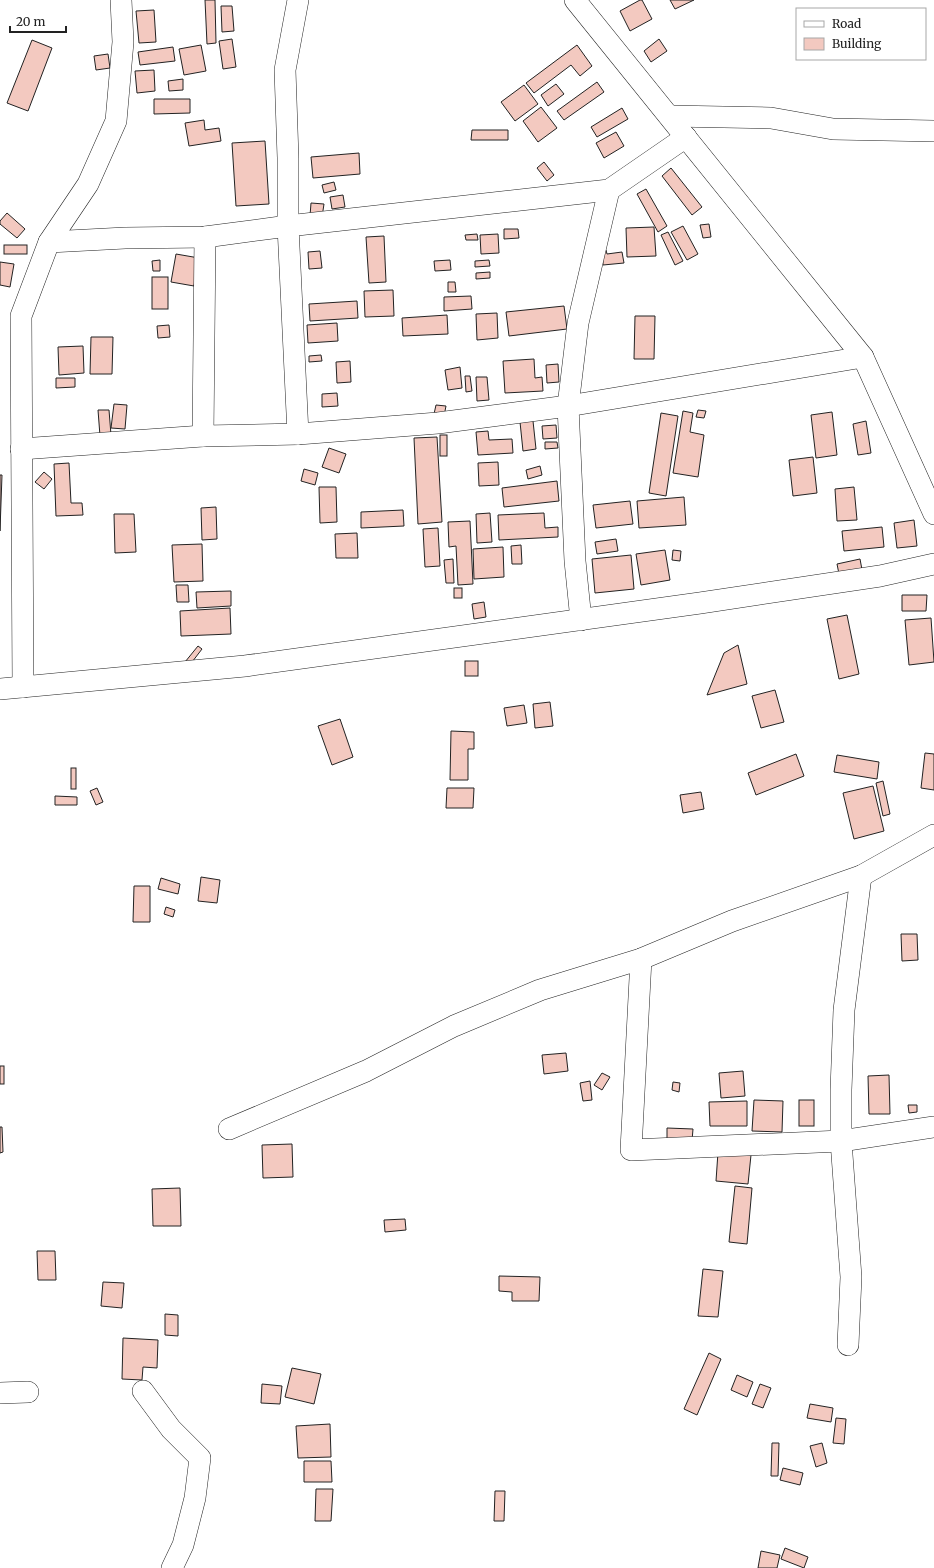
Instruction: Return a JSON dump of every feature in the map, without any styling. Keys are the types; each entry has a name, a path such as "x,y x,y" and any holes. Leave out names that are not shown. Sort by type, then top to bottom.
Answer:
{"street":[{"path":"23,687 21,316 49,242 88,184 116,121 122,42 123,0"},
{"path":"298,0 285,70 288,158 288,226 298,434"},
{"path":"575,0 863,357 934,514"},
{"path":"670,116 771,118 833,129 934,131"},
{"path":"49,242 125,238 205,237 288,226 609,190 686,137"},
{"path":"581,620 575,561 568,406 578,324 609,190"},
{"path":"203,436 205,237"},
{"path":"21,448 203,436 298,434 438,423 568,406 863,357"},
{"path":"0,689 245,666 581,620 880,576 934,564"},
{"path":"229,1129 366,1071 454,1026 525,996 641,959 732,921 861,876 934,835"},
{"path":"848,1345 851,1277 841,1141 844,1010 861,876"},
{"path":"641,959 631,1150 841,1141 934,1127"},
{"path":"143,1391 171,1429 200,1458 195,1498 183,1545 172,1568"},
{"path":"0,1394 28,1392"}],"building":[{"path":"205,0 215,0 216,43 207,44"},
{"path":"642,0 652,19 630,31 620,11"},
{"path":"670,0 694,0 675,9"},
{"path":"221,6 232,6 234,31 222,32"},
{"path":"154,10 156,42 139,43 136,11"},
{"path":"232,39 236,67 223,69 219,41"},
{"path":"659,39 667,51 651,62 644,51"},
{"path":"32,40 52,48 28,111 7,103"},
{"path":"201,45 206,71 184,75 179,49"},
{"path":"577,45 592,66 580,76 571,65 534,93 526,83"},
{"path":"173,47 175,61 140,65 138,52"},
{"path":"108,54 110,68 96,70 94,56"},
{"path":"154,70 155,91 137,93 135,71"},
{"path":"183,79 183,90 169,91 168,81"},
{"path":"597,82 604,92 564,120 557,111"},
{"path":"556,84 564,94 548,106 541,95"},
{"path":"524,85 538,104 515,121 501,102"},
{"path":"154,99 190,99 190,113 154,114"},
{"path":"541,107 557,128 538,142 523,121"},
{"path":"622,108 628,119 597,137 591,127"},
{"path":"204,120 205,130 219,128 221,141 189,146 185,123"},
{"path":"472,130 508,130 508,140 471,140"},
{"path":"616,132 624,146 604,158 596,143"},
{"path":"265,141 269,204 236,206 232,143"},
{"path":"359,153 360,174 313,178 311,157"},
{"path":"544,162 554,175 547,181 537,168"},
{"path":"671,168 702,207 692,215 662,176"},
{"path":"334,182 336,190 324,193 322,185"},
{"path":"646,189 667,226 658,232 637,194"},
{"path":"343,195 345,207 332,209 330,197"},
{"path":"311,203 324,204 322,217 310,216"},
{"path":"7,213 25,229 17,238 0,224 0,221"},
{"path":"709,224 711,237 703,238 700,225"},
{"path":"683,226 698,254 687,260 671,232"},
{"path":"654,227 656,256 627,257 626,228"},
{"path":"504,229 518,229 519,238 504,239"},
{"path":"668,232 683,261 675,265 661,235"},
{"path":"477,234 478,240 466,240 465,235"},
{"path":"498,234 499,253 481,254 480,235"},
{"path":"384,236 386,282 369,283 366,237"},
{"path":"4,245 27,245 27,254 4,254"},
{"path":"602,250 606,250 607,254 622,252 624,263 603,265"},
{"path":"320,251 322,268 309,269 308,252"},
{"path":"176,254 199,258 194,286 171,282"},
{"path":"160,260 160,271 153,271 152,261"},
{"path":"450,260 451,270 435,271 434,261"},
{"path":"489,260 490,266 475,267 475,261"},
{"path":"0,262 14,264 10,287 0,285"},
{"path":"490,272 490,278 476,279 476,273"},
{"path":"152,277 168,277 168,309 152,309"},
{"path":"448,282 455,282 456,292 448,292"},
{"path":"393,290 394,316 365,317 364,291"},
{"path":"471,296 472,309 444,311 444,297"},
{"path":"357,301 358,318 310,321 309,304"},
{"path":"564,306 567,329 509,336 506,312"},
{"path":"497,313 498,338 477,340 476,314"},
{"path":"447,315 448,334 403,336 402,318"},
{"path":"635,316 655,316 654,359 634,359"},
{"path":"337,323 338,341 308,343 307,325"},
{"path":"169,325 170,337 158,338 157,326"},
{"path":"91,337 113,337 112,374 90,374"},
{"path":"83,346 84,373 59,375 58,347"},
{"path":"321,355 322,361 309,362 309,356"},
{"path":"534,359 535,378 542,377 543,391 505,393 503,361"},
{"path":"350,361 351,382 337,383 336,362"},
{"path":"558,364 559,382 547,383 546,365"},
{"path":"460,367 462,388 448,390 445,370"},
{"path":"465,376 470,376 472,391 466,392"},
{"path":"476,377 487,377 489,400 477,401"},
{"path":"56,378 75,378 75,387 56,388"},
{"path":"337,393 338,406 322,407 322,394"},
{"path":"114,404 127,405 125,429 111,428"},
{"path":"436,405 446,406 444,416 434,414"},
{"path":"98,410 109,410 111,435 100,436"},
{"path":"698,410 706,411 704,418 696,417"},
{"path":"683,411 693,413 690,432 704,435 698,477 673,473"},
{"path":"832,412 837,455 816,458 811,415"},
{"path":"661,413 678,416 666,496 649,493"},
{"path":"533,421 536,449 523,451 520,422"},
{"path":"866,421 871,453 858,455 853,424"},
{"path":"556,425 557,438 543,439 542,426"},
{"path":"488,431 489,440 512,439 513,453 478,455 476,432"},
{"path":"440,435 447,435 447,456 440,456"},
{"path":"437,437 442,522 418,524 414,438"},
{"path":"545,442 557,442 558,448 545,449"},
{"path":"329,448 346,454 339,473 322,467"},
{"path":"813,457 817,493 793,496 789,460"},
{"path":"498,462 499,485 479,486 478,463"},
{"path":"69,463 71,503 82,503 83,515 56,516 54,464"},
{"path":"540,466 542,475 528,479 526,470"},
{"path":"304,469 318,473 315,485 301,481"},
{"path":"44,472 52,479 44,489 35,482"},
{"path":"0,475 2,475 0,531"},
{"path":"557,481 559,501 504,507 502,488"},
{"path":"319,487 336,487 337,522 320,523"},
{"path":"854,487 857,520 837,521 835,489"},
{"path":"684,497 686,525 639,528 637,501"},
{"path":"630,501 633,524 596,528 593,505"},
{"path":"216,507 217,539 202,540 201,508"},
{"path":"403,510 404,526 361,528 361,512"},
{"path":"490,513 492,542 477,543 476,514"},
{"path":"544,513 545,528 558,527 558,537 499,540 498,515"},
{"path":"114,514 134,514 136,552 115,553"},
{"path":"914,520 917,546 897,548 894,523"},
{"path":"470,521 473,584 458,585 456,546 449,547 448,522"},
{"path":"882,527 884,547 844,551 842,531"},
{"path":"438,528 440,566 425,567 423,529"},
{"path":"357,533 358,558 336,558 335,534"},
{"path":"616,539 618,551 597,554 595,542"},
{"path":"202,544 203,581 174,582 172,545"},
{"path":"521,545 522,564 512,564 511,546"},
{"path":"503,547 504,577 474,579 473,549"},
{"path":"665,550 670,580 641,585 636,554"},
{"path":"673,550 681,551 680,561 672,560"},
{"path":"631,555 634,589 595,593 592,559"},
{"path":"453,559 454,583 446,583 444,560"},
{"path":"860,559 863,575 840,579 837,564"},
{"path":"176,585 188,585 189,602 177,602"},
{"path":"454,588 462,588 462,598 454,598"},
{"path":"231,591 231,606 197,608 196,592"},
{"path":"902,595 927,595 926,611 902,611"},
{"path":"484,602 486,617 474,619 472,604"},
{"path":"230,608 231,634 181,636 180,611"},
{"path":"847,615 859,674 839,679 827,619"},
{"path":"931,618 934,662 909,665 905,620"},
{"path":"738,645 747,684 707,695 724,653"},
{"path":"198,646 202,649 189,666 185,662"},
{"path":"465,661 478,661 478,676 465,676"},
{"path":"775,690 784,722 761,728 752,696"},
{"path":"550,702 553,726 535,728 533,704"},
{"path":"524,705 527,723 507,726 504,708"},
{"path":"340,719 353,757 332,765 318,726"},
{"path":"451,731 474,732 474,749 468,749 468,780 450,780"},
{"path":"925,753 934,754 934,790 921,788"},
{"path":"796,754 804,776 756,795 748,773"},
{"path":"837,755 879,762 877,779 834,772"},
{"path":"71,768 76,768 76,789 71,789"},
{"path":"883,781 890,814 883,816 876,783"},
{"path":"873,786 884,831 854,839 843,793"},
{"path":"97,788 103,802 96,805 90,791"},
{"path":"447,788 474,788 473,808 446,808"},
{"path":"701,792 704,809 683,813 680,795"},
{"path":"55,796 77,797 77,805 55,805"},
{"path":"201,877 220,880 217,903 198,901"},
{"path":"161,878 180,884 178,894 158,889"},
{"path":"134,886 150,886 150,922 133,922"},
{"path":"166,907 175,910 173,917 164,914"},
{"path":"901,934 917,934 918,960 902,961"},
{"path":"566,1053 568,1071 544,1074 542,1055"},
{"path":"0,1066 4,1066 4,1084 0,1084"},
{"path":"743,1071 745,1096 721,1098 719,1073"},
{"path":"602,1073 610,1077 602,1090 594,1085"},
{"path":"889,1075 890,1114 869,1114 868,1076"},
{"path":"590,1081 592,1100 583,1101 580,1083"},
{"path":"673,1082 680,1083 679,1092 672,1090"},
{"path":"754,1100 783,1101 782,1132 752,1131"},
{"path":"799,1100 814,1100 814,1126 799,1126"},
{"path":"747,1101 747,1126 710,1126 709,1102"},
{"path":"908,1105 917,1105 917,1112 909,1113"},
{"path":"0,1127 2,1127 3,1152 0,1153"},
{"path":"667,1128 693,1129 692,1141 667,1139"},
{"path":"292,1144 293,1177 263,1178 262,1145"},
{"path":"718,1152 751,1155 748,1184 716,1181"},
{"path":"735,1186 752,1188 747,1244 729,1242"},
{"path":"180,1188 181,1226 153,1226 152,1189"},
{"path":"405,1219 406,1230 385,1232 384,1220"},
{"path":"37,1251 55,1251 56,1280 38,1280"},
{"path":"703,1269 723,1271 718,1317 698,1316"},
{"path":"499,1276 540,1277 539,1301 512,1301 512,1292 499,1291"},
{"path":"103,1282 124,1283 122,1308 101,1306"},
{"path":"165,1314 178,1315 178,1336 165,1335"},
{"path":"123,1338 158,1340 157,1368 143,1367 142,1380 122,1379"},
{"path":"709,1353 721,1359 697,1415 684,1409"},
{"path":"292,1368 321,1374 314,1404 285,1397"},
{"path":"737,1375 753,1382 747,1397 731,1390"},
{"path":"262,1384 282,1386 280,1404 261,1403"},
{"path":"760,1384 771,1388 763,1408 752,1404"},
{"path":"810,1404 833,1408 831,1422 807,1418"},
{"path":"836,1418 846,1419 844,1444 833,1443"},
{"path":"330,1424 331,1457 298,1458 296,1426"},
{"path":"772,1443 779,1443 778,1476 771,1476"},
{"path":"822,1443 827,1463 816,1467 810,1446"},
{"path":"304,1461 331,1461 332,1482 304,1482"},
{"path":"783,1468 803,1473 800,1485 780,1480"},
{"path":"316,1489 333,1489 331,1521 315,1521"},
{"path":"495,1491 505,1491 504,1521 494,1521"},
{"path":"785,1548 808,1557 804,1568 781,1559"},
{"path":"761,1551 780,1555 777,1568 758,1568"}]}
